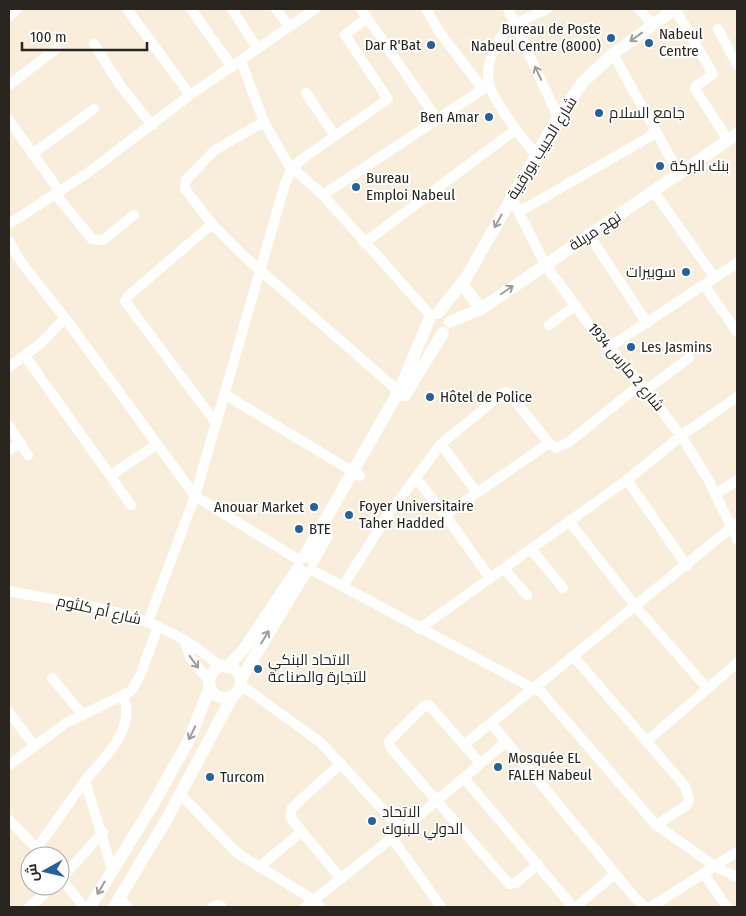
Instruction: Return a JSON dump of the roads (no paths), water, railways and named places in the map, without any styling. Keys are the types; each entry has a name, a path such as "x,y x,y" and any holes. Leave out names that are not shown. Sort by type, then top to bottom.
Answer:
{"main road":[{"name":"شارع الحبيب بورقيبة","path":"402,394 433,316 462,283 558,117 583,82 614,54 675,9"},
{"name":"نهج مربلة","path":"447,328 481,308 733,137"},
{"path":"462,283 481,308"},
{"path":"121,904 305,565 402,394 447,328 445,314 433,316 432,331 447,328"},
{"path":"90,907 155,801 190,738 215,670 224,667 244,649 305,565"},
{"path":"224,667 236,670 241,682"},
{"path":"209,684 212,692 222,698 232,697"}],"street":[{"path":"127,9 190,95"},
{"path":"191,9 236,64 264,122 291,170 306,179 322,195 433,316"},
{"path":"232,9 258,48"},
{"path":"276,9 289,26"},
{"path":"9,224 58,194 190,95 315,9"},
{"path":"360,9 437,119"},
{"path":"426,9 440,33 486,87 515,130 536,155"},
{"path":"508,9 558,117"},
{"path":"322,195 486,87 494,48 501,37 516,24 547,9"},
{"path":"639,9 653,25"},
{"path":"675,9 713,74 696,86 695,89 733,137"},
{"path":"9,765 66,722 131,691 141,674 153,624 195,496 285,184 291,170 388,99 345,35 367,18"},
{"path":"718,29 737,65"},
{"path":"94,44 120,85 152,125"},
{"path":"9,85 56,49"},
{"path":"614,54 679,173"},
{"path":"306,93 335,136"},
{"path":"32,154 94,109"},
{"path":"9,120 58,194 92,239 97,241 103,240 134,215"},
{"path":"264,122 215,150 186,180 185,189 212,224 245,257 402,394"},
{"path":"364,243 515,130"},
{"path":"518,212 656,133"},
{"path":"654,192 715,278"},
{"name":"شارع 2 مارس 1934","path":"511,197 545,264 608,348 643,387 681,436 735,525 737,539"},
{"path":"212,224 128,296 125,301 216,423"},
{"path":"589,235 647,323"},
{"path":"9,241 20,262 65,318 195,496 305,565 419,629 535,689 549,700 656,825 716,867 737,877"},
{"path":"608,348 737,263"},
{"path":"704,285 737,330"},
{"path":"549,325 576,305"},
{"path":"9,367 25,356 65,318"},
{"path":"25,356 131,505"},
{"path":"343,586 388,515 441,444 506,392 549,443 556,448 569,442 643,387 689,358"},
{"path":"224,394 357,474"},
{"path":"419,629 627,480 681,436 737,397"},
{"path":"9,426 28,455"},
{"path":"9,450 20,443"},
{"path":"445,515 549,443"},
{"path":"110,476 157,444"},
{"path":"441,444 477,492"},
{"path":"416,478 490,578"},
{"path":"627,480 687,566"},
{"path":"716,494 737,480"},
{"path":"569,521 636,607 707,688"},
{"path":"465,744 687,566 735,525"},
{"path":"530,549 564,588"},
{"path":"504,569 527,595"},
{"name":"شارع أم كلثوم","path":"9,591 91,606 153,624 200,648 224,667"},
{"path":"185,641 190,657 209,684"},
{"path":"574,657 685,786 689,794 686,806 656,825"},
{"path":"646,742 737,663"},
{"path":"52,678 83,715"},
{"path":"241,682 307,731 341,763 402,830"},
{"path":"45,846 85,781 107,756 124,727 127,711 123,696"},
{"path":"480,763 430,705 424,706 390,738 390,747 509,884 516,883 538,864"},
{"path":"9,712 34,745"},
{"path":"491,723 635,898 646,907"},
{"path":"305,907 317,904 341,879 506,742"},
{"path":"341,763 292,808 291,821 341,879"},
{"path":"464,778 574,907 616,874"},
{"path":"85,781 103,832 112,870"},
{"path":"180,794 237,853 317,904"},
{"path":"9,820 35,846"},
{"path":"70,869 103,832"},
{"path":"259,867 300,832"},
{"path":"392,838 441,907"},
{"path":"651,907 737,852"},
{"path":"704,874 727,907"},
{"path":"70,892 84,907"},
{"path":"29,907 42,896"},
{"path":"212,907 218,905 222,907"}],"place":[{"name":"Bureau de Poste Nabeul Centre (8000)","path":"611,38"},
{"name":"Nabeul Centre","path":"649,43"},
{"name":"Dar R'Bat","path":"431,45"},
{"name":"جامع السلام","path":"599,113"},
{"name":"Ben Amar","path":"489,117"},
{"name":"بنك البركة","path":"660,166"},
{"name":"Bureau Emploi Nabeul","path":"356,187"},
{"name":"سوبيرات","path":"686,272"},
{"name":"Les Jasmins","path":"631,347"},
{"name":"Hôtel de Police","path":"430,397"},
{"name":"Anouar Market","path":"314,507"},
{"name":"Foyer Universitaire Taher Hadded","path":"349,515"},
{"name":"BTE","path":"299,529"},
{"name":"الاتحاد البنكي للتجارة والصناعة","path":"258,669"},
{"name":"Mosquée EL FALEH Nabeul","path":"498,767"},
{"name":"Turcom","path":"210,777"},
{"name":"الاتحاد الدولي للبنوك","path":"372,821"}]}
